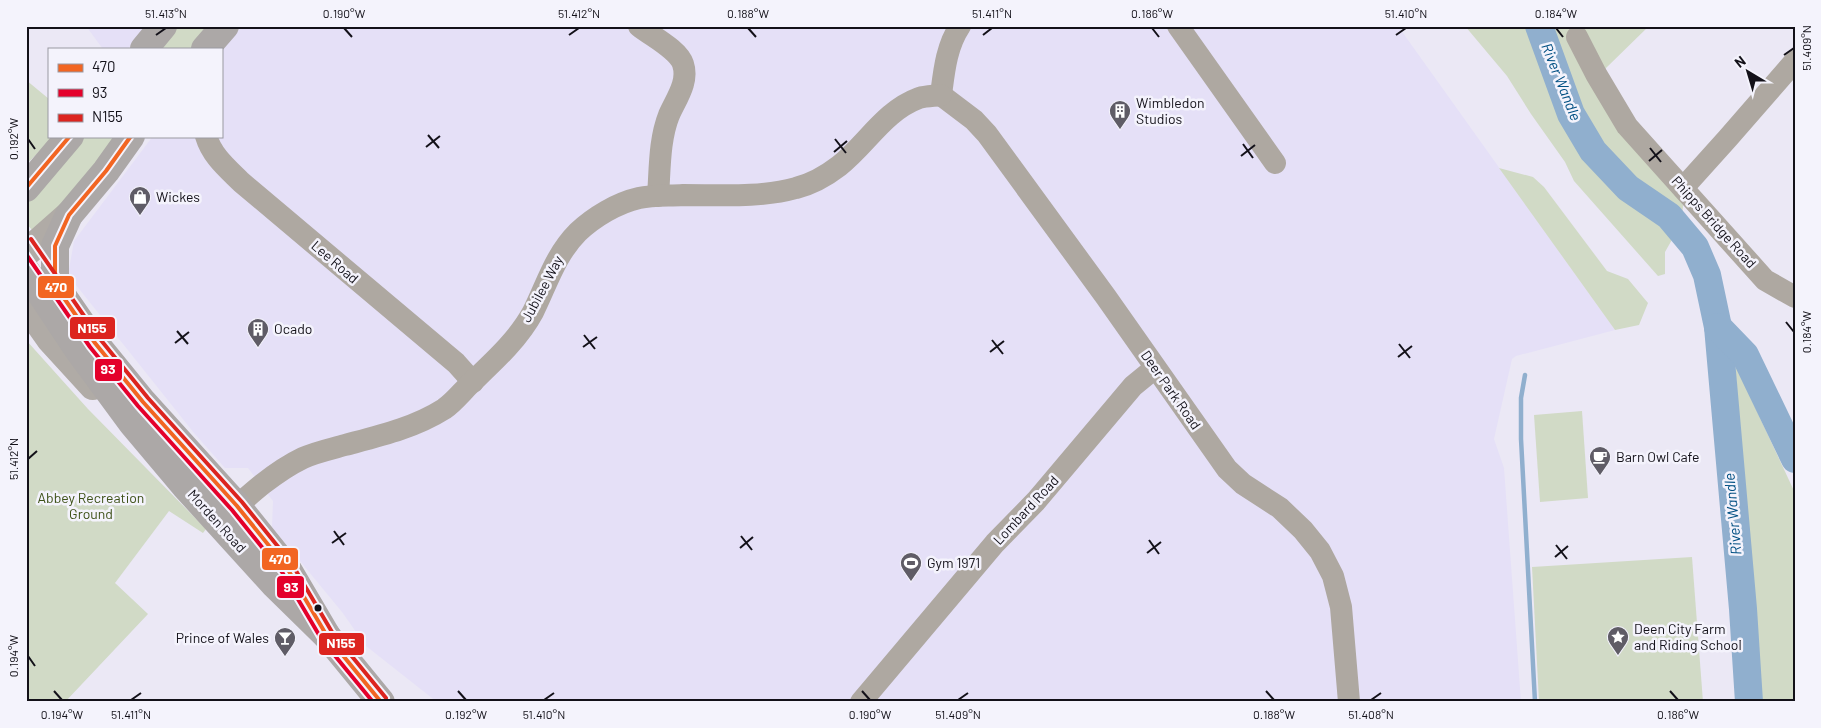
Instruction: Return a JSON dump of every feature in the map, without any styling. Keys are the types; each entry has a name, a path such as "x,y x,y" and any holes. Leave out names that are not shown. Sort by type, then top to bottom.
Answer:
{"highway":[{"path":"145,48 163,26"},
{"path":"207,48 224,26"},
{"path":"26,188 68,138"},
{"path":"55,285 55,246 69,215 106,171 130,138"},
{"name":"Morden Road","path":"28,254 80,351 132,423 228,514"},
{"name":"Morden Road","path":"55,285 95,343 228,514 275,585 327,636 381,702"}],"main road":[{"path":"28,254 69,215"},
{"name":"Morden Road","path":"28,254 55,285"},
{"name":"Morden Road","path":"26,305 50,339 86,380 132,423"}],"street":[{"path":"639,26 665,44 679,57 683,62 685,75 681,91 669,117 663,142 658,196"},
{"path":"941,95 948,52 953,37 960,26"},
{"path":"1178,26 1275,163"},
{"name":"Phipps Bridge Road","path":"1577,37 1596,74 1627,126 1765,280 1795,298"},
{"path":"1682,188 1795,61"},
{"name":"Jubilee Way","path":"228,514 280,472 303,458 407,427 429,418 446,408 504,350 532,314 550,270 563,250 578,232 596,217 617,206 639,198 774,194 798,188 821,179 841,165 876,128 904,105 921,98 941,95"},
{"name":"Deer Park Road","path":"941,95 974,120 986,134 1106,297 1227,469 1242,484 1280,508 1303,530 1320,551 1333,576 1342,607 1349,702"},
{"name":"Lee Road","path":"207,138 218,159 241,182 456,363 473,382"},
{"name":"Lombard Road","path":"861,702 995,543 1036,501 1133,386 1155,368"}],"shaded area":[{"path":"86,26 147,26 129,48 102,48"},
{"path":"242,26 1398,26 1615,330 1516,356 1512,359 1494,439 1504,468 1521,702 437,702 366,646 342,612 272,527 273,501 248,468 225,468 194,433 68,275 74,241 151,138 222,138 222,50"}],"green space":[{"path":"178,26 214,26 196,48 159,48"},
{"path":"1465,26 1649,26 1606,68 1598,84 1683,205 1682,222 1665,252 1665,274 1658,276 1574,181 1565,162 1507,76"},
{"path":"26,80 48,98 48,138 52,138 26,165"},
{"path":"82,138 121,138 38,237 26,223 26,204"},
{"path":"1499,168 1533,177 1544,187 1607,271 1628,279 1648,303 1639,325 1615,330"},
{"name":"Abbey Recreation Ground","path":"26,340 88,409 206,529 203,533 169,511 115,583 148,614 65,702 26,702"},
{"path":"1735,364 1795,493 1795,702 1759,702"},
{"path":"1582,411 1588,498 1540,502 1534,415"},
{"path":"1692,557 1703,702 1539,702 1532,567"}],"waterway":[{"name":"River Wandle","path":"1539,26 1571,114 1593,151 1628,188 1669,216 1695,247 1707,275 1718,327 1743,609 1749,702"},
{"name":"River Wandle","path":"1718,327 1745,355 1795,459"},
{"path":"1525,375 1521,398 1521,439 1535,702"}],"transit line":[{"name":"470","path":"26,188 68,138"},
{"name":"470","path":"130,138 106,171 69,215 55,246 55,285 95,343 143,402 237,506 287,568 327,636 381,702"},
{"name":"N155","path":"31,239 100,339 148,398 242,502 292,564 332,632 386,698"},
{"name":"93","path":"26,254 90,347 138,406 232,510 282,572 322,640 373,702"}],"place":[{"name":"Wimbledon Studios","path":"1120,130"},
{"name":"Wickes","path":"140,216"},
{"name":"Ocado","path":"258,348"},
{"name":"Barn Owl Cafe","path":"1600,476"},
{"name":"Gym 1971","path":"911,582"},
{"name":"Deen City Farm and Riding School","path":"1618,656"},
{"name":"Prince of Wales","path":"285,657"}]}
